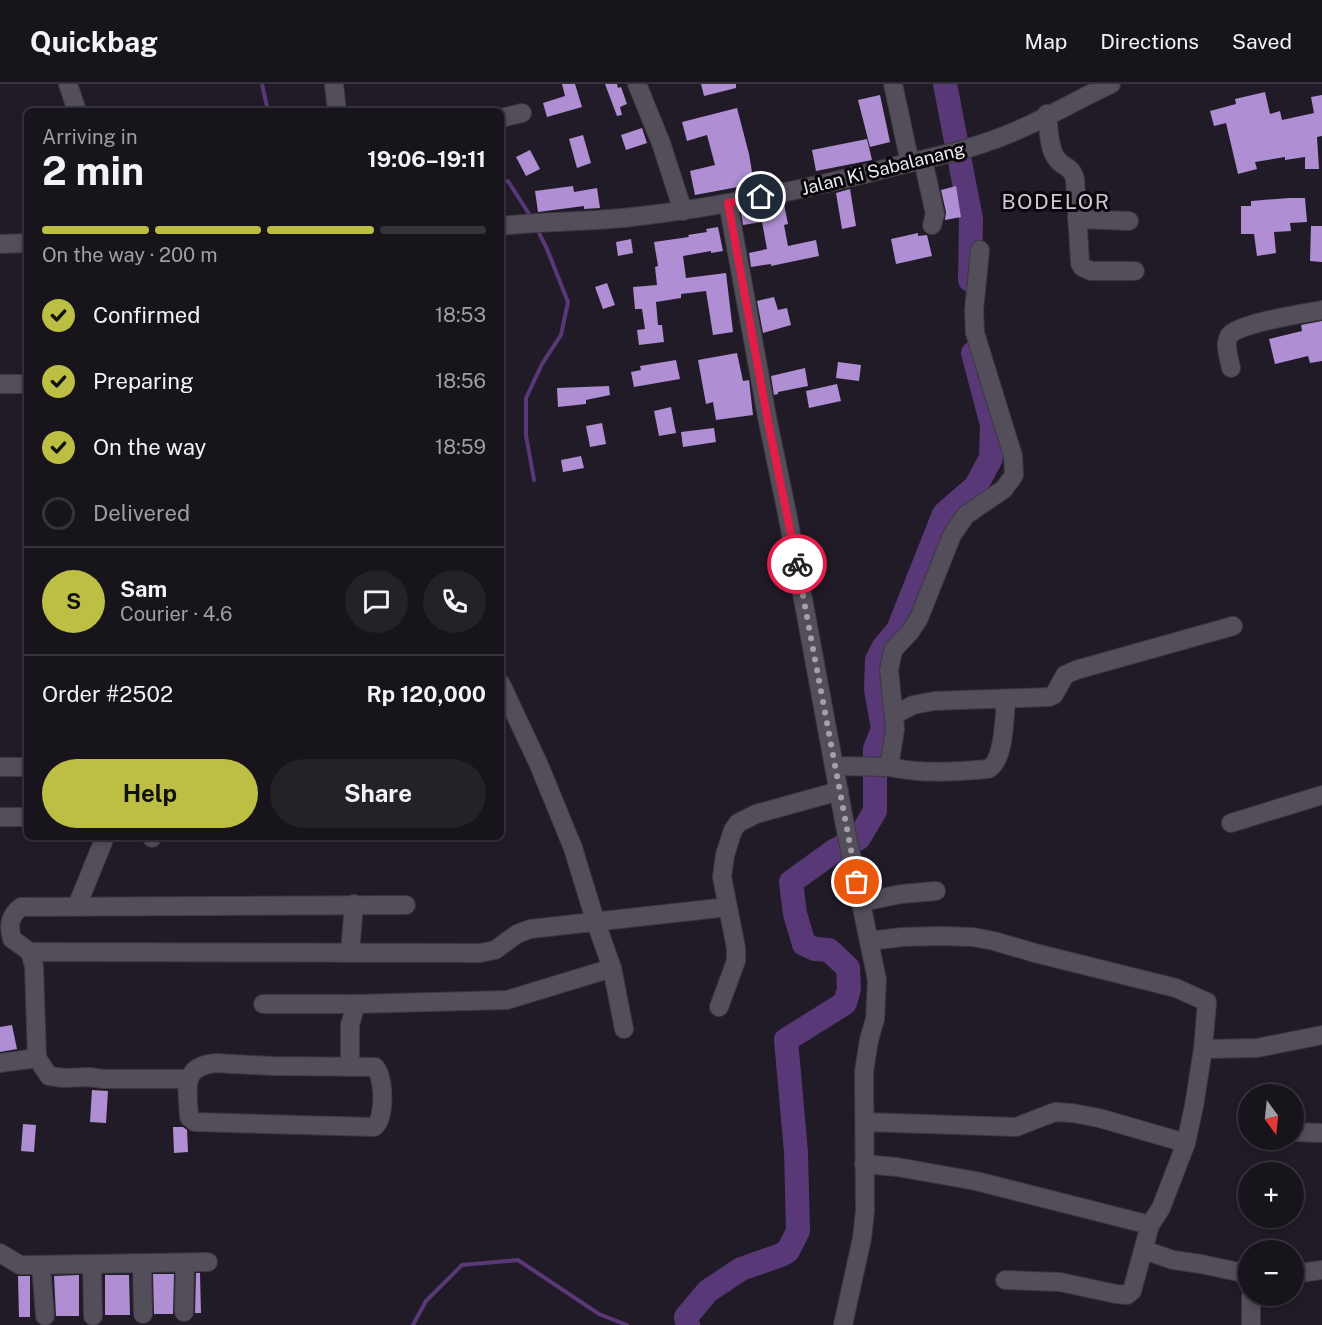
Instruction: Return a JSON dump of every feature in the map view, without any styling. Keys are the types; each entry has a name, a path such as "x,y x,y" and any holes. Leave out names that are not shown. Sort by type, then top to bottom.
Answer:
{"street":[{"path":"68,84 76,108"},
{"path":"334,84 337,108"},
{"path":"636,84 661,143 683,211"},
{"path":"892,84 935,214 932,225"},
{"name":"Jalan Ki Sabalanang","path":"504,226 533,222 629,218 683,211 812,187 960,150 1011,133 1047,114 1077,92 1110,84"},
{"path":"504,117 522,113"},
{"path":"1047,114 1053,152 1057,159 1074,174 1082,267 1092,271 1135,271"},
{"path":"728,203 846,831 877,980 875,1019 864,1072 865,1211 862,1238 843,1325"},
{"path":"1077,219 1129,221"},
{"path":"0,244 24,243"},
{"path":"879,767 894,741 890,670 893,650 910,632 919,618 952,535 966,515 1004,489 1014,476 1013,456 975,333 974,310 980,250"},
{"path":"1231,368 1227,349 1228,338 1233,331 1252,324 1322,310"},
{"path":"0,384 24,384"},
{"path":"894,715 913,705 934,701 1049,697 1054,695 1065,675 1076,670 1233,626"},
{"path":"504,691 573,848 612,968 624,1029"},
{"path":"835,766 879,767 927,773 988,769 993,766 1000,753 1006,700"},
{"path":"0,767 24,767"},
{"path":"719,1007 736,962 725,892 725,855 730,836 738,823 779,806 839,791"},
{"path":"1231,823 1322,795"},
{"path":"0,817 24,817"},
{"path":"77,906 104,840"},
{"path":"862,902 901,894 936,891"},
{"path":"406,905 21,906 13,914 5,933 30,952 480,953 495,950 517,934 530,929 595,920 725,892"},
{"path":"350,953 354,904"},
{"path":"870,941 902,937 973,937 1176,988 1207,1002 1203,1049 1186,1143 1161,1208 1150,1225 1132,1291 1127,1294 1116,1294 1060,1282 1005,1280"},
{"path":"30,952 34,966 37,1058 49,1077 188,1079"},
{"path":"263,1004 507,1000 612,968"},
{"path":"350,1067 350,1025 356,1004"},
{"path":"1203,1049 1257,1048 1322,1035"},
{"path":"0,1063 37,1058"},
{"path":"215,1063 375,1067 379,1072 382,1112 379,1123 374,1126 195,1122 189,1117 188,1079 196,1068 215,1063"},
{"path":"865,1122 1016,1126 1055,1112 1072,1113 1099,1118 1186,1143"},
{"path":"1304,1132 1322,1133"},
{"path":"864,1164 897,1167 976,1181 1150,1225"},
{"path":"1144,1250 1173,1260 1238,1272"},
{"path":"0,1253 20,1265 208,1262"},
{"path":"184,1312 185,1263"},
{"path":"92,1264 93,1317"},
{"path":"142,1264 142,1314"},
{"path":"41,1265 45,1316"},
{"path":"1304,1272 1322,1270"},
{"path":"1251,1306 1251,1325"}],"building":[{"path":"562,84 575,84 582,107 547,117 543,103 565,96"},
{"path":"605,84 617,84 618,88 621,87 627,104 620,107 622,115 617,116"},
{"path":"701,84 736,84 736,88 704,96"},
{"path":"1265,92 1270,114 1280,111 1282,120 1314,113 1311,97 1322,95 1322,136 1317,137 1319,169 1305,169 1305,157 1285,160 1285,157 1255,162 1257,169 1238,174 1226,123 1214,126 1210,111 1236,104 1235,99"},
{"path":"880,95 890,142 870,147 858,100"},
{"path":"737,108 754,184 695,195 690,171 715,165 707,135 687,141 682,122"},
{"path":"642,128 647,143 626,150 621,135"},
{"path":"583,135 591,163 577,168 569,139"},
{"path":"867,139 872,160 816,171 812,150"},
{"path":"530,150 540,169 526,176 516,157"},
{"path":"573,186 574,192 597,188 600,208 584,209 584,206 538,212 535,191"},
{"path":"956,186 961,217 945,220 946,212 941,190"},
{"path":"850,189 856,226 842,229 836,193"},
{"path":"1305,198 1307,222 1290,223 1291,231 1274,232 1276,253 1257,256 1254,234 1241,234 1241,206 1251,206 1251,201"},
{"path":"784,204 788,224 784,225 788,246 816,240 819,256 771,266 771,264 751,267 749,253 767,249 762,222 743,225 741,212"},
{"path":"1311,226 1322,226 1322,262 1310,261"},
{"path":"718,227 723,251 683,256 686,278 726,273 733,332 713,335 706,291 681,294 681,298 656,302 658,325 662,325 664,342 639,345 637,330 645,329 642,309 635,309 633,287 657,285 655,267 658,266 654,242 689,237 688,235 707,232 706,229"},
{"path":"918,233 918,236 927,235 932,256 896,264 891,239"},
{"path":"631,239 633,253 618,256 616,242"},
{"path":"607,283 615,305 603,309 595,287"},
{"path":"774,297 778,310 787,308 791,325 763,333 757,301"},
{"path":"1322,321 1322,361 1310,363 1308,356 1275,364 1269,339 1302,331 1301,325"},
{"path":"737,353 743,381 749,380 753,415 716,420 713,402 706,404 698,360"},
{"path":"676,360 680,379 634,387 631,372 641,370 640,366"},
{"path":"838,362 861,365 859,381 836,378"},
{"path":"805,368 808,386 778,392 774,395 771,376"},
{"path":"837,384 841,401 809,408 806,391"},
{"path":"609,386 610,395 586,400 586,404 558,407 557,388"},
{"path":"671,407 676,433 659,436 654,411"},
{"path":"602,423 606,444 590,447 586,426"},
{"path":"714,428 716,442 683,447 681,432"},
{"path":"581,456 584,468 563,472 561,460"},
{"path":"12,1025 17,1049 0,1052 0,1027"},
{"path":"92,1090 108,1091 106,1123 90,1122"},
{"path":"23,1124 36,1125 34,1152 21,1151"},
{"path":"173,1127 183,1127 187,1130 188,1152 174,1153"},
{"path":"196,1273 200,1273 201,1313 195,1313"},
{"path":"153,1274 174,1274 173,1314 154,1314"},
{"path":"79,1275 79,1316 56,1316 54,1276"},
{"path":"105,1275 129,1275 130,1315 105,1315"},
{"path":"18,1276 30,1276 30,1317 19,1317"}],"waterway":[{"path":"262,84 267,108"},
{"path":"945,84 971,219 970,280"},
{"path":"504,182 508,181 531,217"},
{"path":"534,480 526,435 526,398 542,364 561,335 568,302 537,229"},
{"path":"688,1325 686,1317 708,1291 741,1269 788,1251 798,1231 796,1152 786,1040 845,1003 849,989 848,968 829,950 815,949 804,944 795,914 791,882 834,851 859,838 875,811 875,749 883,729 876,690 877,660 883,648 898,630 944,514 976,486 991,458 992,425 973,353"},
{"path":"413,1325 426,1301 462,1265 518,1260 599,1314 627,1325"}],"way so far":[{"path":"797,564 857,882"}],"district":[{"name":"BODELOR","path":"1056,202"}],"route":[{"path":"761,197 728,203 768,422 797,564"}]}
